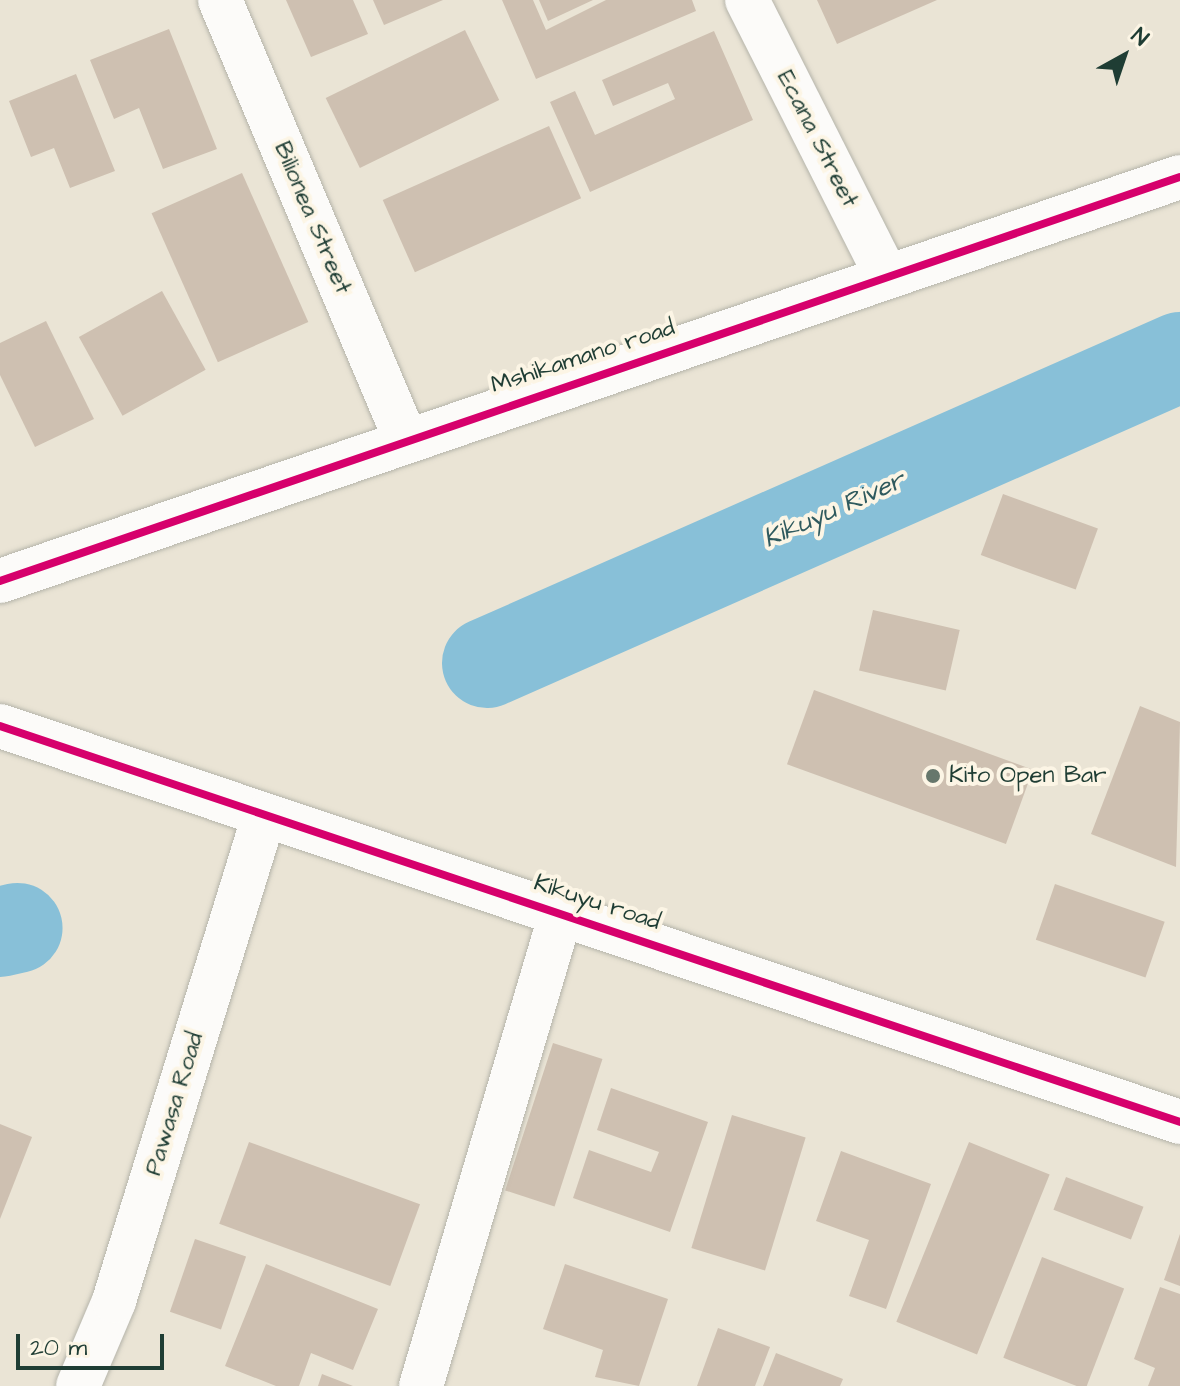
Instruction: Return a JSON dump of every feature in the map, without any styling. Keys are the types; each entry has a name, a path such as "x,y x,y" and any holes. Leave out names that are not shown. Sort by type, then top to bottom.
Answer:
{"street":[{"name":"Bilionea Street","path":"220,0 405,437"},
{"name":"Ecana Street","path":"747,0 887,277"},
{"name":"Mshikamano road","path":"0,581 405,437 1180,177"},
{"name":"Kikuyu road","path":"0,726 263,819 561,912 1180,1122"},
{"name":"Pawasa Road","path":"78,1386 114,1301 263,819"},
{"path":"421,1386 561,912"}],"building":[{"path":"286,0 353,0 368,34 311,57"},
{"path":"373,0 443,0 384,25"},
{"path":"502,0 533,0 546,30 606,0 692,0 696,11 536,79"},
{"path":"539,0 593,0 548,21"},
{"path":"817,0 937,0 837,44"},
{"path":"169,29 217,149 163,169 139,108 114,119 90,60"},
{"path":"465,30 499,100 360,168 326,98"},
{"path":"714,31 753,120 590,192 550,102 575,91 595,135 675,99 668,83 613,106 602,80"},
{"path":"76,74 115,171 70,188 54,148 31,157 9,101"},
{"path":"549,126 581,198 415,272 383,200"},
{"path":"242,173 308,322 218,362 152,213"},
{"path":"162,291 206,370 123,416 79,337"},
{"path":"46,321 94,419 35,447 0,375 0,343"},
{"path":"1003,494 1098,529 1076,590 981,555"},
{"path":"873,610 960,630 946,690 859,670"},
{"path":"814,690 1033,770 1006,844 787,764"},
{"path":"1140,706 1180,722 1176,867 1091,834"},
{"path":"1055,884 1165,922 1145,978 1036,940"},
{"path":"553,1043 602,1059 555,1206 505,1190"},
{"path":"611,1088 708,1122 670,1232 573,1198 589,1150 651,1172 659,1152 597,1130"},
{"path":"732,1115 806,1138 765,1270 691,1248"},
{"path":"0,1124 32,1137 0,1219"},
{"path":"249,1142 420,1204 390,1286 219,1224"},
{"path":"969,1142 1050,1175 977,1354 896,1322"},
{"path":"841,1151 931,1184 886,1309 849,1296 869,1240 816,1221"},
{"path":"1066,1177 1143,1207 1131,1239 1053,1210"},
{"path":"1180,1234 1180,1286 1164,1280"},
{"path":"195,1239 246,1257 221,1329 170,1312"},
{"path":"1042,1257 1124,1289 1087,1386 1077,1386 1003,1358"},
{"path":"266,1264 378,1309 353,1370 311,1353 299,1386 276,1386 225,1366"},
{"path":"565,1264 668,1299 639,1386 595,1377 603,1350 543,1329"},
{"path":"1160,1287 1180,1294 1180,1386 1148,1386 1155,1368 1134,1359"},
{"path":"718,1328 770,1347 755,1386 697,1386"},
{"path":"776,1353 843,1379 840,1386 763,1386"},
{"path":"322,1374 353,1386 318,1386"}],"waterway":[{"name":"Kikuyu River","path":"487,663 1180,357"},
{"name":"Kikuyu River","path":"0,932 18,928"}],"cycle path":[{"path":"0,581 1180,177"},
{"path":"0,726 1180,1122"}],"place":[{"name":"Kito Open Bar","path":"933,776"}]}
